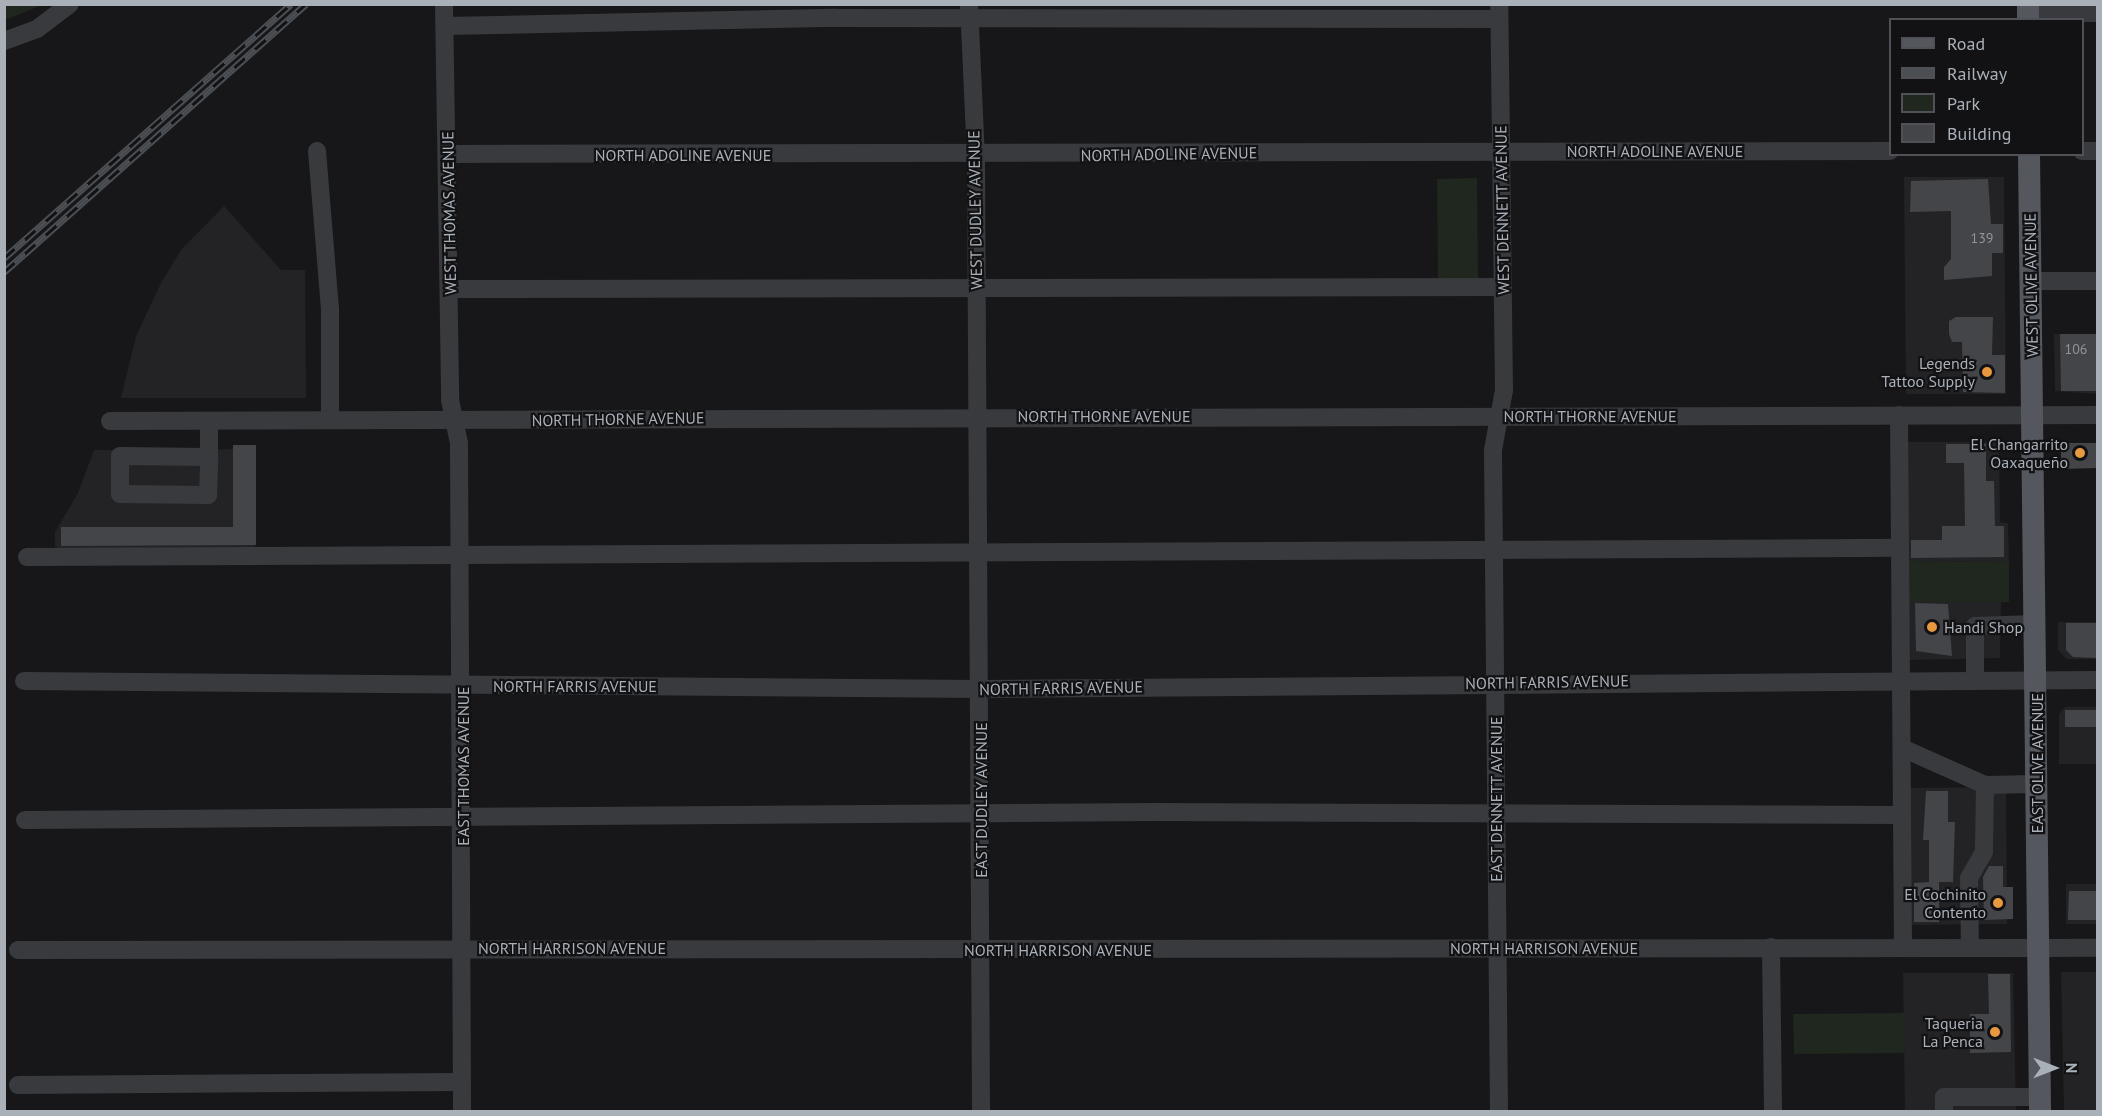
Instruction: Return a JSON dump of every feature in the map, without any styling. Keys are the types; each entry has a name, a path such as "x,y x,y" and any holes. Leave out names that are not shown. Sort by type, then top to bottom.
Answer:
{"main road":[{"name":"WEST OLIVE AVENUE","path":"2030,156 2033,415"},
{"name":"EAST OLIVE AVENUE","path":"2033,415 2040,1104"}],"street":[{"path":"4,41 38,29 70,4"},
{"name":"WEST THOMAS AVENUE","path":"444,4 455,421"},
{"path":"446,26 969,11 1499,12"},
{"name":"WEST DUDLEY AVENUE","path":"969,11 976,156 976,416"},
{"name":"WEST DENNETT AVENUE","path":"1499,12 1503,287 1499,416"},
{"path":"2028,12 2097,14"},
{"path":"317,151 330,309 330,419"},
{"name":"NORTH ADOLINE AVENUE","path":"448,154 976,156 1501,151 1889,151"},
{"path":"2031,281 2097,281"},
{"path":"450,289 1503,287"},
{"path":"1899,415 1903,947"},
{"name":"NORTH THORNE AVENUE","path":"110,421 330,419 455,421 976,416 2097,415"},
{"name":"EAST DUDLEY AVENUE","path":"976,416 982,689 981,1112"},
{"name":"EAST DENNETT AVENUE","path":"1499,416 1493,450 1499,1112"},
{"path":"209,421 209,457 208,495 120,494 120,456 209,457"},
{"name":"EAST THOMAS AVENUE","path":"455,421 461,554 463,685 462,1112"},
{"path":"27,557 1900,548"},
{"path":"1975,679 1975,626 2036,624"},
{"name":"NORTH FARRIS AVENUE","path":"24,681 982,689 1901,679 2097,680"},
{"path":"1902,748 1985,784 2037,784"},
{"path":"1970,948 1969,878 1984,852 1985,784"},
{"path":"25,820 1497,814 1902,816"},
{"name":"NORTH HARRISON AVENUE","path":"18,950 463,947 980,951 1771,947 2097,948"},
{"path":"1771,947 1773,1112"},
{"path":"18,1084 461,1082"},
{"path":"1944,1112 1944,1097 2040,1104"}],"shaded area":[{"path":"1904,177 2004,177 2006,394 1906,394"},
{"path":"224,206 281,270 305,270 306,398 121,398 136,336 162,281 182,249"},
{"path":"2054,334 2097,334 2097,394 2055,391"},
{"path":"1904,442 1999,442 2000,522 2008,523 2009,562 1904,561"},
{"path":"254,449 255,553 63,553 55,546 55,532 78,493 94,450"},
{"path":"1905,602 2001,602 2000,658 1906,660"},
{"path":"2058,622 2097,622 2097,659 2067,659 2058,650"},
{"path":"2065,707 2097,707 2097,764 2059,764 2059,714"},
{"path":"2006,787 2007,924 1909,925 1907,788"},
{"path":"2066,884 2097,884 2097,924 2066,924"},
{"path":"2061,972 2097,972 2097,1111 2064,1111"},
{"path":"1903,973 2013,973 2016,1111 1905,1111"}],"green space":[{"path":"5,4 42,4 42,5 5,20"},
{"path":"1477,178 1478,279 1438,279 1437,179"},
{"path":"1904,561 2009,562 2009,602 1905,602"},
{"path":"1904,1013 1904,1053 1794,1054 1793,1014"}],"building":[{"path":"1988,179 1991,224 2003,224 2003,253 1992,253 1992,276 1944,280 1944,267 1951,259 1951,211 1910,212 1911,181"},
{"path":"1956,317 1993,317 1992,355 2005,355 2005,393 1963,392 1962,342 1952,342 1949,334 1949,321"},
{"path":"2060,334 2097,334 2097,391 2061,391"},
{"path":"2061,443 2097,443 2097,468 2061,469"},
{"path":"1946,444 1986,444 1986,481 1994,481 1995,526 2004,526 2004,557 1911,558 1911,540 1942,540 1942,526 1965,526 1964,463 1946,463"},
{"path":"233,445 256,445 256,545 61,546 61,527 233,527"},
{"path":"1915,603 1948,604 1952,656 1916,651"},
{"path":"2066,623 2097,623 2097,658 2073,657 2066,650"},
{"path":"2065,710 2097,710 2097,727 2065,727"},
{"path":"1926,791 1948,791 1948,822 1955,822 1953,882 1939,882 1939,922 1914,922 1914,883 1929,882 1929,840 1923,840"},
{"path":"1989,866 2003,866 2003,887 2013,887 2013,919 1984,920 1983,877"},
{"path":"2069,891 2097,891 2097,920 2068,920"},
{"path":"1988,974 2010,974 2011,1052 1970,1053 1970,1014 1989,1014"}],"railway":[{"path":"4,258 291,4"},
{"path":"4,272 306,4"}],"place":[{"name":"Legends Tattoo Supply","path":"1987,372"},
{"name":"El Changarrito Oaxaqueño","path":"2080,453"},
{"name":"Handi Shop","path":"1932,627"},
{"name":"El Cochinito Contento","path":"1998,903"},
{"name":"Taqueria La Penca","path":"1995,1032"}]}
